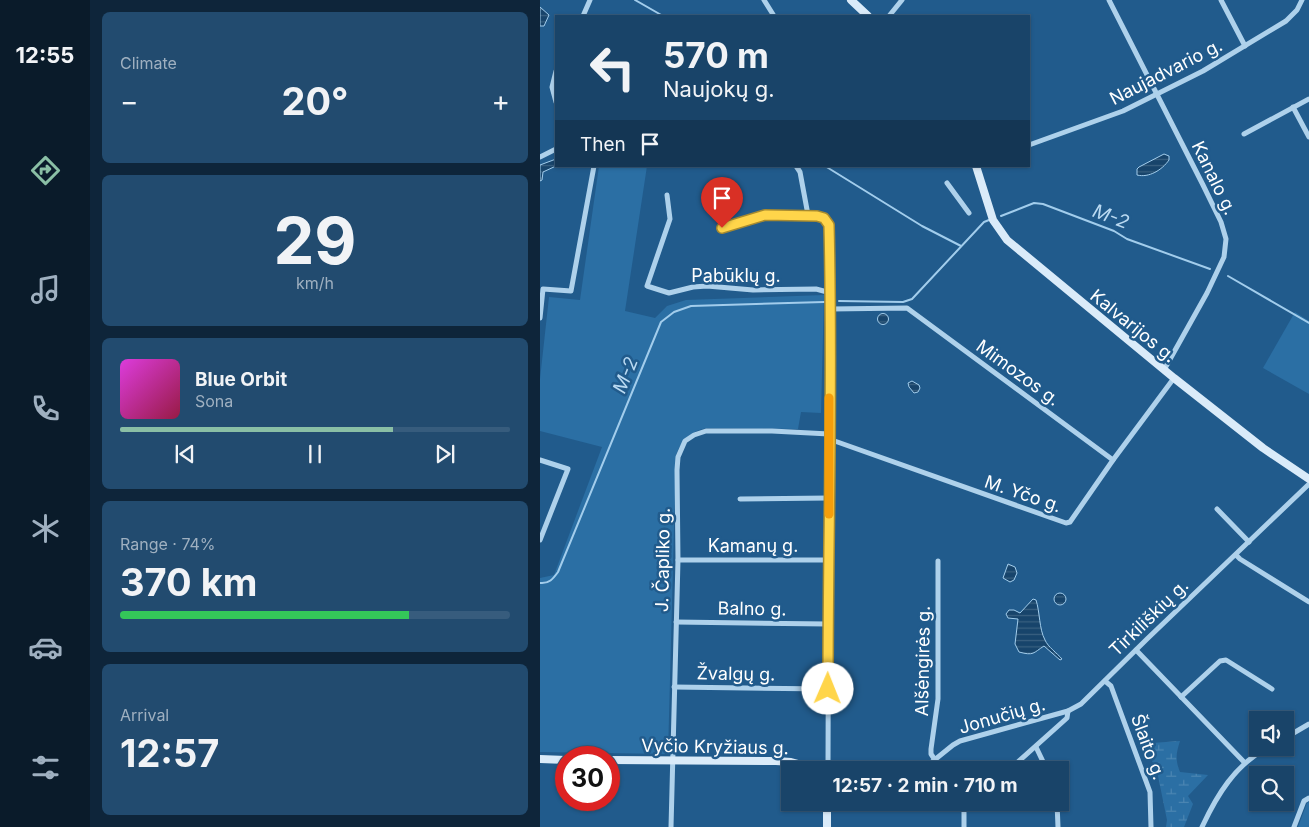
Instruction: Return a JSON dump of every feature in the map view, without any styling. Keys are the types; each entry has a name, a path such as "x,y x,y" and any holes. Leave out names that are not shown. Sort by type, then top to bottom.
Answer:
{"main road":[{"path":"851,0 867,15"},
{"name":"Kalvarijos g.","path":"976,167 993,220 1007,240 1174,378 1263,448 1309,479"},
{"path":"540,759 555,760"},
{"name":"Vyčio Kryžiaus g.","path":"620,760 781,761"},
{"path":"827,827 828,811"}],"street":[{"path":"583,15 590,0"},
{"path":"764,0 773,15"},
{"path":"890,15 902,0"},
{"name":"Kanalo g.","path":"1110,0 1221,222 1226,239 1224,257 1207,293 1164,370"},
{"path":"1221,0 1245,46"},
{"name":"Naujadvario g.","path":"1030,145 1103,119 1203,71 1286,21 1297,10 1302,0"},
{"path":"555,75 552,87 555,98"},
{"path":"1244,134 1309,99"},
{"path":"1293,107 1309,137"},
{"path":"540,157 555,150"},
{"path":"540,318 543,289 571,291 594,167"},
{"path":"797,167 800,172 808,215"},
{"path":"800,172 804,167"},
{"path":"947,183 969,213"},
{"name":"Pabūklų g.","path":"667,195 670,219 647,286 669,293 706,286 753,290 816,289 830,293"},
{"path":"722,228 765,215 808,215 824,218 829,225 832,308 829,437 828,761"},
{"name":"Mimozos g.","path":"832,308 906,308 1113,460"},
{"name":"M. Yčo g.","path":"829,437 1063,523 1070,522 1174,378"},
{"name":"J. Čapliko g.","path":"671,827 678,560 678,457 681,449 688,438 706,430 772,430 829,437"},
{"path":"540,460 568,468 540,540"},
{"name":"Tirkiliškių g.","path":"1020,761 1066,718 1068,711 1081,704 1106,681 1309,484"},
{"path":"740,499 829,498"},
{"path":"1217,509 1249,542"},
{"path":"1236,555 1309,602"},
{"name":"Kamanų g.","path":"678,560 828,560"},
{"name":"Alšėngirės g.","path":"935,760 931,754 931,749 938,699 938,561"},
{"name":"Balno g.","path":"676,622 828,624"},
{"path":"1136,650 1244,762"},
{"path":"1180,697 1220,661 1226,660 1272,689"},
{"name":"Šlaito g.","path":"1106,681 1111,686 1150,792 1151,827"},
{"name":"Žvalgų g.","path":"674,687 828,689"},
{"name":"Jonučių g.","path":"935,760 960,741 1068,711"},
{"path":"1294,733 1309,724"},
{"path":"1036,747 1043,761"},
{"path":"1202,827 1216,798 1244,762 1254,756"},
{"path":"1294,827 1304,801 1309,798"},
{"path":"964,811 964,827"},
{"path":"1057,811 1058,827"}],"green space":[{"path":"599,167 647,167 625,311 655,318 667,306 686,300 824,295 821,413 801,412 798,429 701,429 681,444 676,455 668,754 620,753 620,746 555,746 555,752 540,752 540,578 554,575 602,447 540,431 540,379 549,297 580,300"},
{"path":"1295,312 1309,321 1309,394 1263,368"},
{"path":"1136,715 1152,743 1180,741 1177,764 1180,772 1208,775 1188,796 1193,804 1184,827 1166,827 1167,820 1157,771"},
{"path":"1309,802 1309,827 1298,827 1307,803"}],"shaded area":[{"path":"540,7 549,15 544,26 540,26"},
{"path":"1164,154 1169,156 1169,160 1163,167 1151,174 1137,175 1139,167"},
{"path":"555,159 555,166 543,172 542,180 540,181 540,165"},
{"path":"883,313 889,319 883,325 877,319"},
{"path":"912,381 919,385 918,392 914,393 909,387 908,383"},
{"path":"1008,564 1015,567 1017,573 1014,580 1010,582 1003,578"},
{"path":"1062,593 1065,594 1065,604 1058,605 1055,604 1054,597 1055,594"},
{"path":"1033,599 1036,600 1046,643 1062,659 1060,660 1044,646 1028,654 1019,652 1015,644 1018,619 1008,618 1006,614 1009,610 1020,613"}],"waterway":[{"path":"635,0 661,15"},
{"path":"827,167 922,226 961,246"},
{"name":"M-2","path":"1001,216 1034,203 1043,204 1114,231 1127,239 1210,269"},
{"name":"M-2","path":"839,301 903,302 912,299 984,222 989,220"},
{"name":"M-2","path":"1228,276 1309,323"},
{"name":"M-2","path":"540,583 546,583 558,572 661,322 674,312 691,306 824,302"}],"slow traffic":[{"path":"829,398 829,514"}],"route":[{"path":"722,228 765,215 817,216 824,218 829,225 832,308 829,440 828,689"}]}
